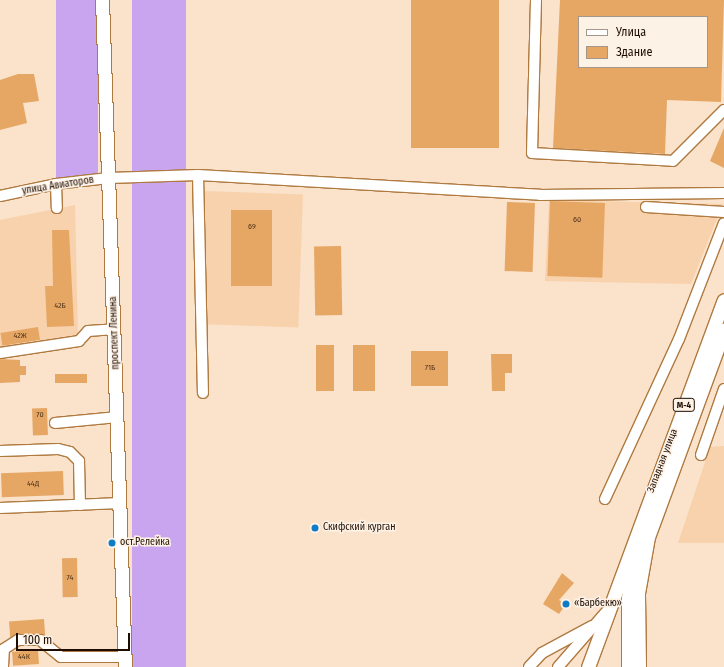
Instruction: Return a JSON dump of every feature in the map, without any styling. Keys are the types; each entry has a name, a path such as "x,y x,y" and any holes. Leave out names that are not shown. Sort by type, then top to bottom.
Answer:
{"main road":[{"name":"проспект Ленина","path":"102,0 112,178 127,664"},
{"name":"проспект Ленина","path":"110,0 115,329 127,664"},
{"name":"Западная улица","path":"649,512 724,300"},
{"name":"Западная улица","path":"649,512 724,330"},
{"name":"М-4","path":"588,667 606,612 649,512"},
{"name":"М-4","path":"640,663 638,593 649,512"},
{"path":"628,667 628,598 649,512"}],"street":[{"path":"536,0 532,153 673,161 724,110"},
{"name":"улица Авиаторов","path":"0,196 56,184 112,178 198,174 540,195 724,193"},
{"path":"198,174 203,393"},
{"path":"56,184 57,208"},
{"path":"646,207 724,212"},
{"path":"605,499 679,339 724,223"},
{"path":"0,353 78,340 88,331 115,329"},
{"path":"701,455 724,391"},
{"path":"55,423 118,416"},
{"path":"0,451 58,449 70,452 79,461 80,505"},
{"path":"0,508 121,503"},
{"path":"558,667 592,626 606,612"},
{"path":"529,667 542,653 592,626"},
{"path":"3,667 4,649 18,640 40,640 61,657 110,658 127,664"},
{"path":"104,667 110,658"}],"shaded area":[{"path":"56,0 98,0 98,178 56,178"},
{"path":"132,0 186,0 186,667 132,667"},
{"path":"203,191 303,194 298,327 198,324"},
{"path":"549,200 723,204 691,284 545,281"},
{"path":"75,205 78,337 0,347 0,220"},
{"path":"724,446 724,543 678,543 710,447"}],"building":[{"path":"411,0 499,0 499,148 411,148"},
{"path":"560,0 724,0 721,102 667,100 665,154 553,148"},
{"path":"18,74 34,74 39,101 23,103 27,123 0,130 0,80"},
{"path":"724,128 724,168 710,161"},
{"path":"550,201 605,203 602,278 547,276"},
{"path":"507,202 535,203 533,272 505,271"},
{"path":"231,210 272,210 272,286 231,286"},
{"path":"52,230 69,230 74,326 47,327 45,286 53,286"},
{"path":"314,246 341,246 342,315 315,315"},
{"path":"38,327 40,340 3,346 0,333"},
{"path":"316,345 334,345 334,391 316,391"},
{"path":"353,345 375,345 375,391 353,391"},
{"path":"411,351 448,351 448,386 411,386"},
{"path":"491,354 512,354 512,373 505,373 505,391 492,391"},
{"path":"0,359 20,360 20,366 26,366 26,375 20,375 20,382 0,383"},
{"path":"55,374 87,374 87,383 55,383"},
{"path":"47,408 48,435 33,436 32,409"},
{"path":"63,471 64,495 2,497 1,473"},
{"path":"62,558 77,558 78,597 63,597"},
{"path":"562,573 574,583 559,600 566,604 559,614 543,604"},
{"path":"44,619 45,635 10,637 9,621"},
{"path":"38,650 39,664 13,666 12,652"}],"place":[{"name":"Скифский курган","path":"315,528"},
{"name":"ост.Релейка","path":"112,543"},
{"name":"«Барбекю»","path":"566,604"}]}
